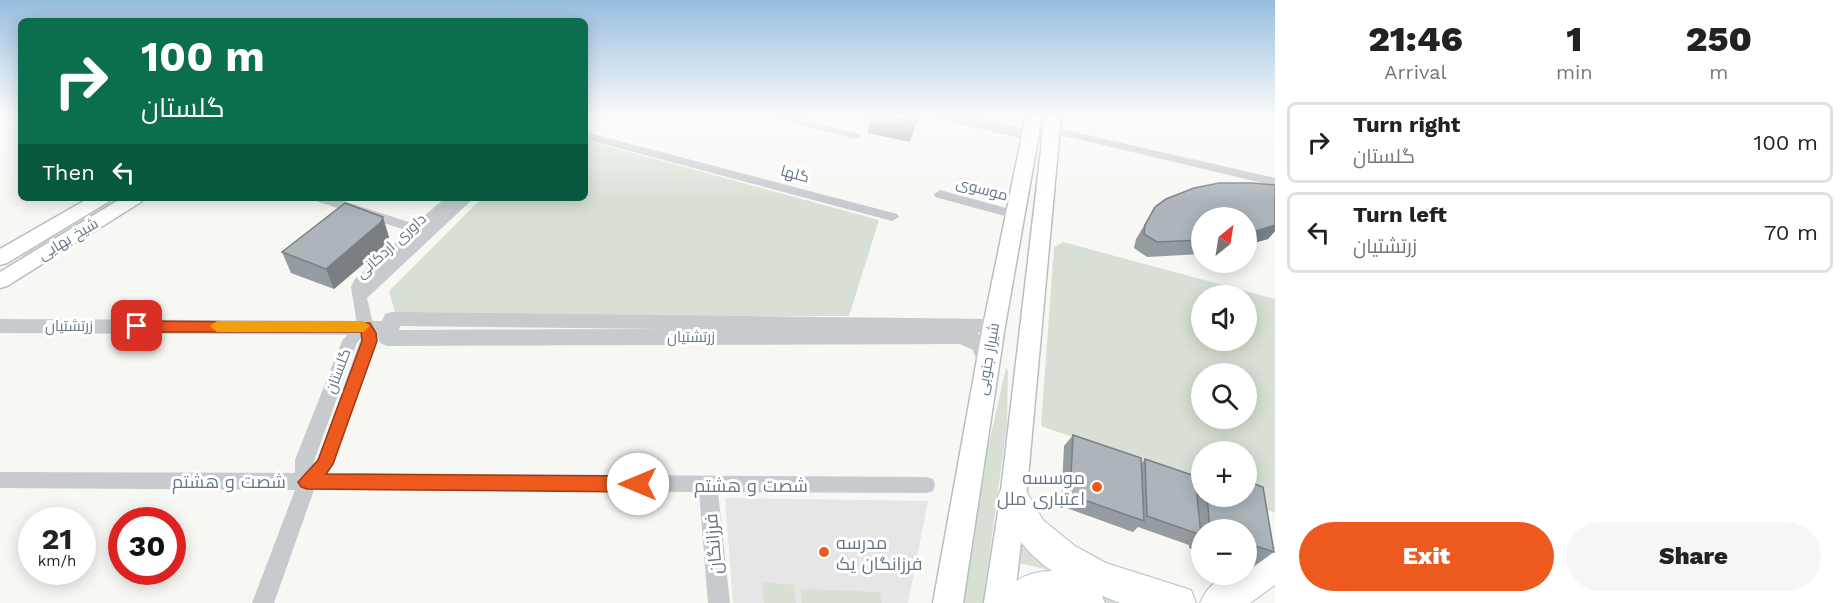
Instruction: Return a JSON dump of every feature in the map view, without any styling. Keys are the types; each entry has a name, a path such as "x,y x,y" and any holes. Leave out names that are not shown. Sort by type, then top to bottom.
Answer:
{"highway":[{"path":"1013,499 1029,529 1047,546 1070,562 1131,590 1178,603"},
{"path":"1216,602 1275,565"},
{"path":"1017,603 1035,590 1053,587 1071,592 1087,603"}],"main road":[{"name":"شیراز جنوبی","path":"948,603 994,326 1016,215 1037,144"},
{"path":"999,603 1013,499 1041,144"},
{"name":"شیخ بهایی","path":"3,270 98,201"},
{"name":"شیخ بهایی","path":"3,270 130,201"}],"street":[{"name":"گلها","path":"619,144 892,217"},
{"path":"1112,144 1275,182"},
{"name":"موسوی","path":"940,194 1016,215"},
{"path":"330,201 423,231"},
{"name":"داوری اردکانی","path":"359,296 375,284 450,201"},
{"name":"داوری اردکانی","path":"423,231 464,201"},
{"name":"گلستان","path":"263,603 307,482 325,464 369,341 359,296"},
{"name":"زرتشتیان","path":"988,364 987,352 983,345 960,336 387,338 392,319 994,326"},
{"name":"زرتشتیان","path":"0,326 365,326 390,328"},
{"name":"شصت و هشتم","path":"0,480 926,485"},
{"name":"فرزانگان","path":"708,484 718,603"}],"shaded area":[{"path":"588,144 600,144 879,220 849,316 396,316 389,291 479,201 588,201"},
{"path":"111,201 124,201 23,258 24,253"},
{"path":"1063,242 1223,285 1191,285 1191,351 1257,351 1257,294 1275,299 1275,513 1257,505 1257,441 1191,441 1191,478 1041,426 1054,247"},
{"path":"1006,368 1008,370 1007,424 983,603 960,603 979,487"},
{"name":"مدرسه فرزانگان یک","path":"725,498 928,501 908,603 733,603"},
{"path":"1018,531 1143,603 1105,603 1057,572 1015,562"},
{"path":"762,582 794,585 796,603 764,603"},
{"path":"801,589 880,592 882,603 802,603"}],"building":[{"path":"1219,183 1275,185 1275,225 1257,231 1257,207 1191,207 1191,240 1157,242 1144,234 1145,225 1155,207 1166,199 1194,188"},
{"path":"345,203 383,217 381,222 326,269 282,252"},
{"name":"موسسه اعتباری ملل","path":"1073,435 1141,458 1144,521 1070,495"},
{"path":"1145,459 1191,475 1191,507 1198,507 1199,519 1191,519 1191,531 1147,516"},
{"path":"1257,485 1263,487 1274,552 1257,547 1257,519 1209,519 1208,507 1257,507"}],"slow traffic":[{"path":"217,326 363,326"}],"place":[{"name":"موسسه اعتباری ملل","path":"1097,487"},
{"name":"مدرسه فرزانگان یک","path":"824,552"}],"route":[{"path":"137,326 365,326 369,333 369,341 325,464 307,482 638,484"}]}
